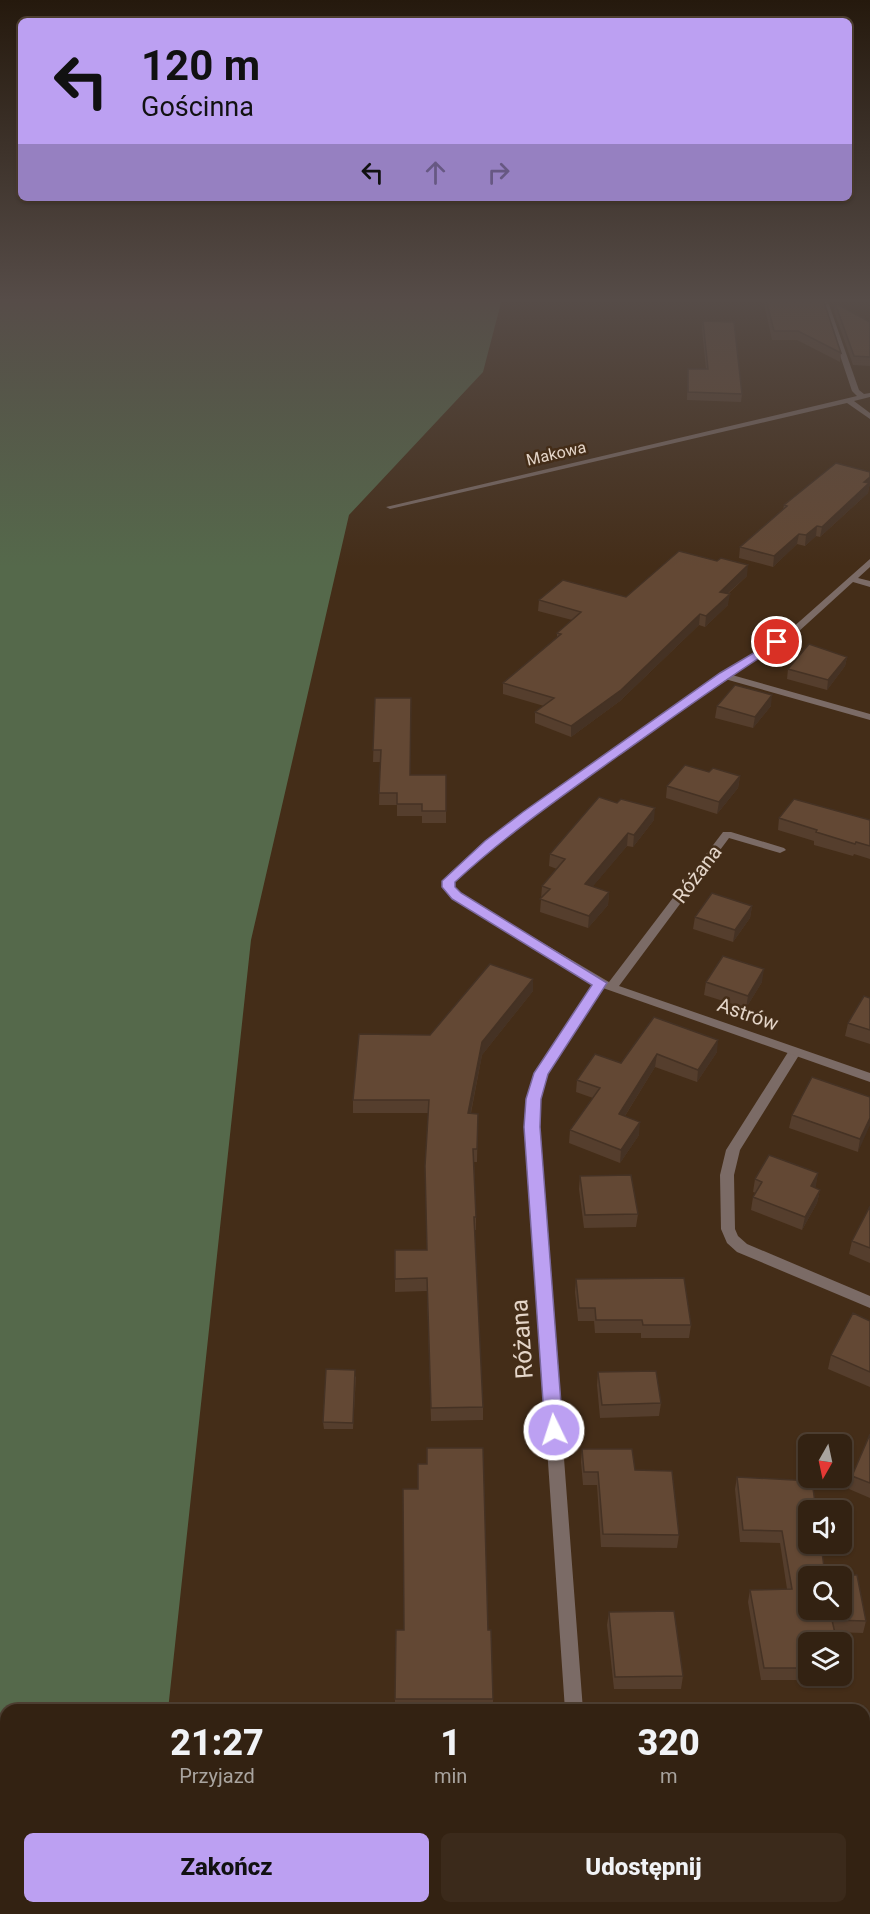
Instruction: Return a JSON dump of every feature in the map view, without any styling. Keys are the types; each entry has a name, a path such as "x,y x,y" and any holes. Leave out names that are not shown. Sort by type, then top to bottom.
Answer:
{"street":[{"name":"Makowa","path":"390,507 866,396"},
{"path":"848,400 870,417"},
{"path":"724,676 794,631 870,562"},
{"path":"852,579 870,584"},
{"path":"724,676 870,717"},
{"name":"Astrów","path":"724,676 521,819 490,843 449,881 448,887 456,896 606,985 870,1078"},
{"name":"Różana","path":"574,1704 532,1127 533,1099 541,1073 606,985 727,834 780,850"},
{"path":"795,1052 733,1150 728,1175 728,1229 732,1239 742,1248 870,1302"}],"green space":[{"path":"0,388 468,388 349,515 251,940 169,1704 0,1704"}],"building":[{"path":"688,388 741,388 742,394 688,392"},
{"path":"836,463 870,472 870,477 864,482 869,483 822,527 817,526 806,535 799,534 774,556 740,547 787,506 784,505"},
{"path":"679,551 717,561 721,558 748,565 720,592 730,594 706,616 700,614 621,690 571,726 535,712 554,698 503,683 561,634 557,633 581,612 539,600 563,580 626,597"},
{"path":"809,644 847,657 828,680 788,669"},
{"path":"735,685 772,695 755,717 717,706"},
{"path":"375,698 411,698 410,775 446,775 446,811 422,811 422,804 397,804 397,793 379,793 381,750 373,750"},
{"path":"685,765 709,772 713,768 740,776 719,802 667,786"},
{"path":"599,797 617,803 621,799 655,808 634,835 628,833 585,884 609,892 589,916 540,899 550,889 542,886 565,859 550,854"},
{"path":"794,799 870,820 870,846 856,842 855,844 816,832 817,830 779,818"},
{"path":"712,893 752,906 735,930 695,917"},
{"path":"723,956 764,969 748,996 706,982"},
{"path":"490,964 533,979 482,1042 468,1113 478,1114 477,1149 473,1149 476,1217 474,1217 483,1407 431,1408 427,1278 395,1279 395,1250 427,1250 425,1166 429,1100 353,1100 359,1034 430,1035"},
{"path":"864,996 870,998 870,1030 848,1023"},
{"path":"654,1017 718,1040 698,1070 657,1054 619,1114 640,1122 621,1150 570,1130 600,1088 577,1080 595,1054 621,1063"},
{"path":"812,1077 870,1097 870,1118 860,1139 792,1115"},
{"path":"769,1155 818,1173 811,1186 820,1190 805,1217 753,1197 762,1182 755,1179"},
{"path":"631,1175 638,1214 585,1215 580,1176"},
{"path":"870,1206 870,1248 852,1241"},
{"path":"684,1278 691,1325 643,1325 642,1320 596,1320 595,1308 579,1308 576,1279"},
{"path":"853,1313 870,1321 870,1372 831,1355"},
{"path":"326,1369 355,1370 353,1423 323,1422"},
{"path":"656,1371 661,1403 602,1405 598,1372"},
{"path":"870,1434 870,1483 852,1476"},
{"path":"427,1448 483,1448 488,1630 491,1630 493,1699 395,1699 396,1630 404,1630 403,1489 418,1489 418,1464 427,1464"},
{"path":"582,1449 632,1449 635,1470 672,1471 679,1535 603,1534 598,1472 584,1472"},
{"path":"737,1477 798,1480 798,1488 813,1488 815,1500 798,1500 798,1554 822,1554 824,1566 798,1566 798,1620 832,1620 835,1632 798,1632 798,1668 764,1668 750,1590 792,1589 782,1531 743,1530"},
{"path":"852,1575 857,1575 866,1621 832,1620 852,1620"},
{"path":"674,1611 683,1676 615,1677 609,1612"}],"route":[{"path":"554,1430 532,1127 533,1099 541,1073 600,983 456,896 448,887 449,881 490,843 528,814 724,676 777,642"}]}
